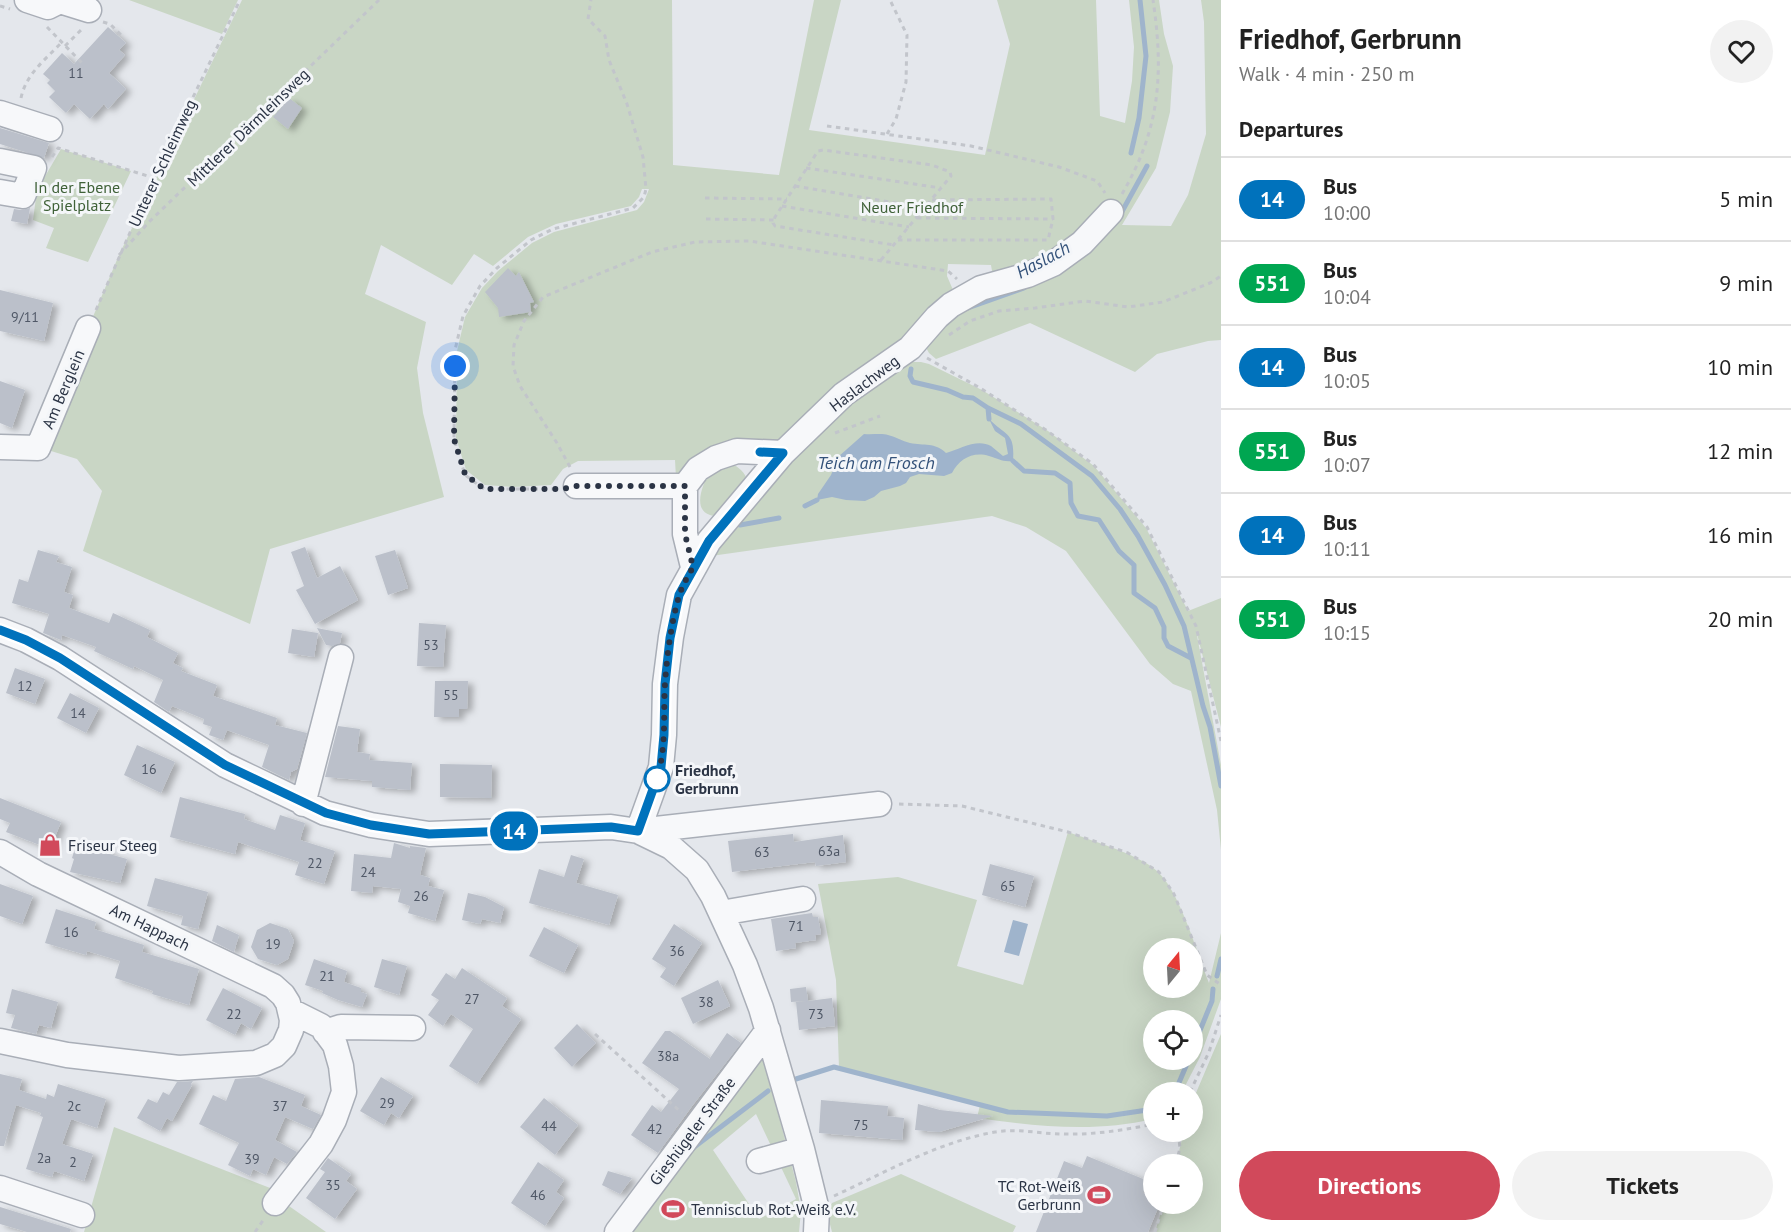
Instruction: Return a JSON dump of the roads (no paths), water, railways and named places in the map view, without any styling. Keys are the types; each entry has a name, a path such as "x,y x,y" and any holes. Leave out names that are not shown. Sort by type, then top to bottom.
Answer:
{"street":[{"path":"27,0 48,7 60,2 89,10"},
{"path":"9,115 50,129"},
{"path":"0,161 34,168 23,196 0,192"},
{"name":"Haslachweg","path":"638,831 661,767 665,684 670,638 679,595 709,541 783,453 844,394 911,347 951,305 981,288 1028,275 1053,264 1082,243 1113,209"},
{"name":"Am Berglein","path":"0,447 38,448 88,328"},
{"path":"693,567 685,534 685,486 698,469 716,458 737,451 783,453"},
{"path":"576,486 685,486"},
{"path":"0,630 26,640 60,658 225,765 303,804 326,813 371,825 429,834 611,827 638,831 879,804"},
{"path":"303,804 341,657"},
{"path":"638,831 671,847 697,870 745,965 768,1030 802,1149 816,1220"},
{"name":"Am Happach","path":"0,852 38,874 273,986 283,995 291,1011 321,1026 335,1045 341,1066 344,1092 334,1120 321,1144 275,1203"},
{"path":"721,914 803,899"},
{"path":"0,1041 67,1055 179,1068 256,1063 275,1055 284,1046 291,1030 291,1011"},
{"path":"325,1032 341,1027 413,1028"},
{"name":"Gieshügeler Straße","path":"617,1232 768,1030"},
{"path":"759,1161 802,1149"},
{"path":"0,1188 82,1215"}],"water":[{"name":"Teich am Frosch","path":"989,419 1011,440 1013,461 972,455 958,464 952,473 944,476 919,474 910,477 900,486 881,491 865,501 832,497 817,500 838,457 864,434 886,434 910,443 933,446 946,453 980,443 991,446 1003,456 1008,454 1005,438 995,431"},
{"path":"1013,920 1028,924 1019,956 1004,952"}],"waterway":[{"name":"Haslach","path":"1131,153 1139,118 1146,56 1140,0"},
{"name":"Haslach","path":"1119,217 1147,166"},
{"name":"Haslach","path":"965,309 1024,288"},
{"path":"911,369 910,376 913,382 973,398 1021,424 1092,476 1120,509 1165,585 1184,626 1210,727 1221,786"},
{"path":"988,408 989,419"},
{"path":"1013,461 1024,471 1055,473 1070,483 1071,503 1078,516 1099,520 1119,551 1134,565 1134,593 1155,608 1164,627 1164,638 1168,646 1191,658"},
{"path":"805,506 817,500"},
{"path":"740,525 779,518"},
{"path":"1217,976 1221,959"},
{"path":"1203,1023 1212,1001 1213,989"},
{"path":"796,1079 834,1067 1008,1112 1107,1116 1143,1111"},
{"path":"1179,1082 1184,1070"},
{"path":"693,1148 768,1091"}],"place":[{"name":"Friedhof, Gerbrunn","path":"657,779"},
{"name":"Friseur Steeg","path":"50,845"},
{"name":"TC Rot-Weiß Gerbrunn","path":"1099,1195"},
{"name":"Tennisclub Rot-Weiß e.V.","path":"673,1209"}],"park label":[{"name":"In der Ebene Spielplatz","path":"77,196"},
{"name":"Neuer Friedhof","path":"912,207"}]}
